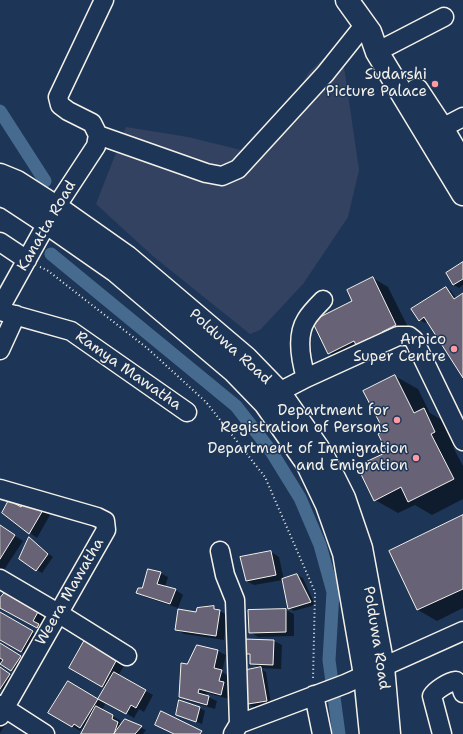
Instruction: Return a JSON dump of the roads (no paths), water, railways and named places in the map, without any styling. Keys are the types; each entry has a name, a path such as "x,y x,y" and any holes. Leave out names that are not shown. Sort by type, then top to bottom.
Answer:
{"main road":[{"path":"347,0 367,28 377,52 463,194"},
{"path":"367,28 388,46 442,128 463,164"},
{"name":"Polduwa Road","path":"0,175 17,182 52,215"},
{"name":"Polduwa Road","path":"0,195 52,215 127,257 246,358 272,398 322,454 344,498 361,548 374,671 389,734"},
{"name":"Polduwa Road","path":"371,734 374,671"}],"street":[{"path":"104,0 58,97 60,105 68,111 92,123 97,140 206,173 222,176 238,169 367,28"},
{"path":"388,46 444,17"},
{"path":"442,128 463,117"},
{"name":"Kanatta Road","path":"0,350 5,311 27,260 97,140"},
{"path":"0,242 27,260"},
{"path":"306,378 301,362 300,340 305,320 323,300"},
{"name":"Ramya Mawatha","path":"5,311 71,331 187,412"},
{"path":"272,398 306,378 398,336 409,336 414,340 463,441"},
{"name":"Weera Mawatha","path":"0,488 97,517 105,521 106,530 2,710"},
{"path":"220,551 225,575 232,589 235,600 242,728 463,631"},
{"path":"0,579 58,612 127,656"},
{"path":"442,734 432,696 435,692 456,681 461,687 463,693"},
{"path":"318,694 322,734"},
{"path":"2,710 45,734"}],"waterway":[{"path":"0,111 45,181"},
{"path":"51,254 236,406 271,451 300,498 320,545 333,592 329,660 339,734"}],"place":[{"name":"Sudarshi Picture Palace","path":"435,84"},
{"name":"Arpico Super Centre","path":"454,349"},
{"name":"Department for Registration of Persons","path":"397,420"},
{"name":"Department of Immigration and Emigration","path":"416,458"}]}
